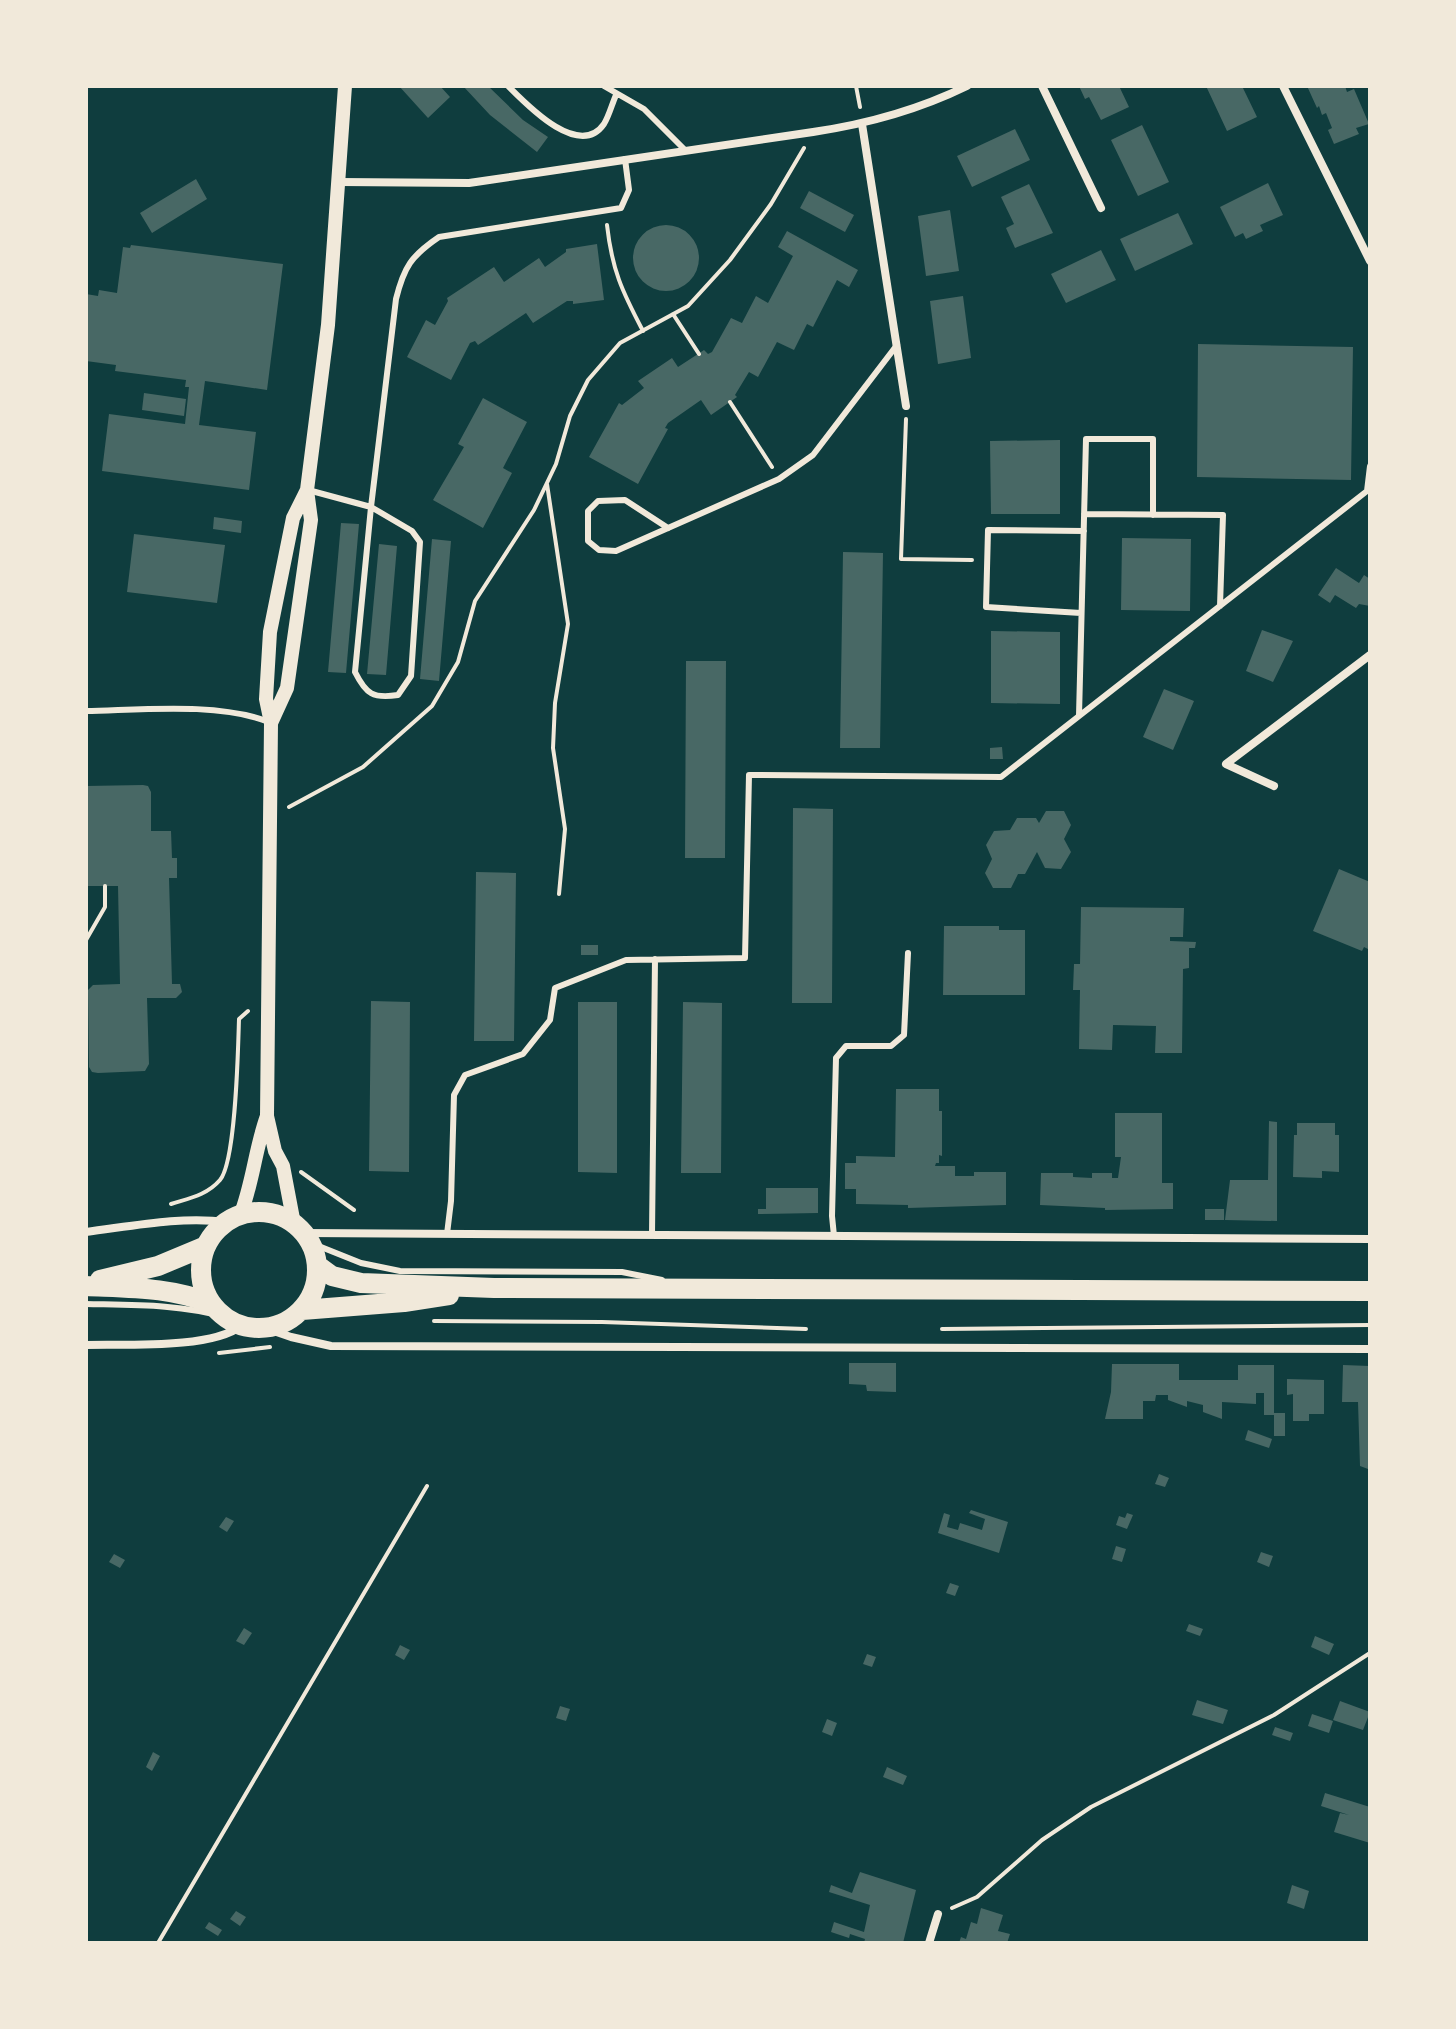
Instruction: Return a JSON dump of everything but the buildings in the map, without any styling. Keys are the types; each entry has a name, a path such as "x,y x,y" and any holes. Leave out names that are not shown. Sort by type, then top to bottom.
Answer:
{"main road":[{"path":"86,1285 189,1295 226,1316 265,1328 291,1319 302,1310 316,1285 317,1265 303,1233 268,1213 234,1219 215,1232 206,1246 202,1282 226,1316"},
{"path":"86,1285 158,1266 206,1246"},
{"path":"317,1265 332,1276 361,1283 494,1288 1370,1291"},
{"path":"302,1310 404,1302 494,1288"}],"street":[{"path":"271,723 287,688 311,520 307,490 328,325 345,86"},
{"path":"340,182 469,183 813,132 862,124 941,98 967,86"},
{"path":"1042,86 1101,208"},
{"path":"1283,86 1370,261"},
{"path":"862,124 906,406"},
{"path":"307,490 293,518 270,632 266,699 271,723 267,1116 275,1151 283,1166 303,1233 1370,1239"},
{"path":"1274,786 1226,764 1370,655"},
{"path":"86,1232 156,1222 234,1219 247,1199 257,1143 267,1116"},
{"path":"86,1345 207,1340 232,1333 226,1316"},
{"path":"265,1328 322,1346 1370,1349"},
{"path":"929,1943 938,1914"}],"lane":[{"path":"508,86 539,115 576,136 592,134 603,126 616,95"},
{"path":"604,86 644,109 685,150"},
{"path":"307,490 371,507 412,531 420,542 411,676 398,695 381,697 364,690 355,672 371,507 396,299 403,272 419,251 439,237 621,208 629,190 625,159"},
{"path":"668,528 625,500 598,501 588,511 588,541 599,550 616,551 779,479 813,455 897,345"},
{"path":"1079,716 1086,439 1153,439 1153,515"},
{"path":"447,1234 454,1095 465,1075 523,1054 550,1020 555,988 626,960 745,958 749,775 1001,777 1367,491 1370,466"},
{"path":"1084,514 1223,515 1220,606"},
{"path":"1081,613 986,607 986,560 988,530 1084,531"},
{"path":"86,711 173,709 245,715 271,723"},
{"path":"834,1236 836,1058 846,1046 891,1046 904,1035 908,953"},
{"path":"652,1235 655,959"},
{"path":"303,1233 378,1268 400,1271 622,1272 705,1288"},
{"path":"86,1304 159,1306 226,1316"}],"path":[{"path":"269,817 363,767 432,706 458,662 475,601 534,510 547,483 570,416 588,380 620,343 688,306 730,260 771,204 813,132"},
{"path":"605,211 611,260 621,289 643,331"},
{"path":"673,314 699,354"},
{"path":"730,402 779,479"},
{"path":"906,406 901,559 986,560"},
{"path":"547,483 568,624 555,703 553,748 565,829 559,894"},
{"path":"86,940 105,907 105,886"},
{"path":"167,1205 205,1194 223,1177 236,1082 239,1019 269,990"},
{"path":"297,1170 354,1210"},
{"path":"420,1321 602,1322 806,1329"},
{"path":"932,1329 1370,1325"},
{"path":"217,1353 279,1347"},
{"path":"158,1943 427,1486"},
{"path":"938,1914 977,1897 1042,1840 1091,1807 1274,1715 1370,1653"}]}
